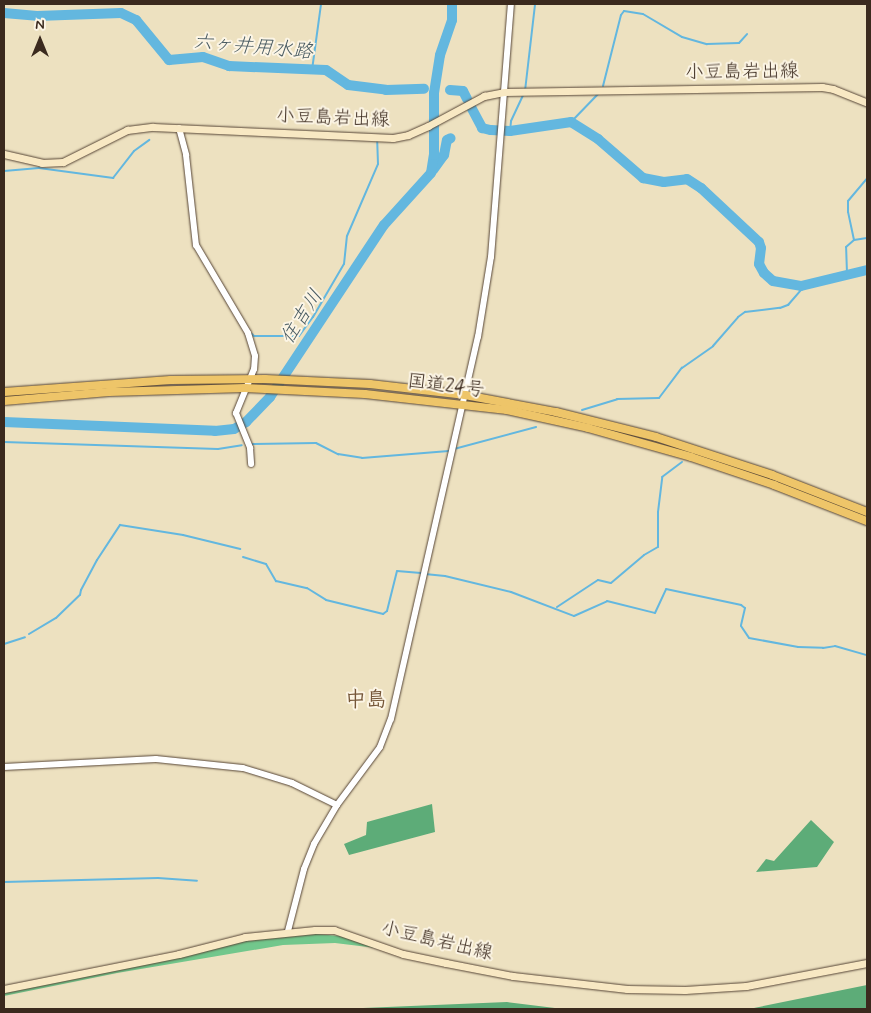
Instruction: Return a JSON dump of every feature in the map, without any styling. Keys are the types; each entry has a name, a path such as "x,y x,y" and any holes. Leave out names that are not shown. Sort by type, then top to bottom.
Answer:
{"highway":[{"name":"国道24号","path":"4,392 171,380 264,379 370,384 465,395 556,412 656,437 780,477 867,512"},
{"name":"国道24号","path":"4,401 109,392 249,388 365,394 507,410 652,445 752,477 867,521"}],"main road":[{"name":"小豆島岩出線","path":"4,154 42,163 63,162 127,130 153,127 393,138 408,136 484,96 504,92 822,87 833,89 867,103"},
{"name":"小豆島岩出線","path":"4,990 179,954 245,937 288,931 334,930 420,958 523,977 628,989 685,990 746,986 867,963"}],"street":[{"path":"288,931 304,870 314,844 337,806 380,747 391,719 478,337 491,257 511,4"},
{"path":"179,128 186,155 196,245 248,333 255,356 249,388 236,408 237,416 250,448 251,464"},
{"path":"4,767 156,759 243,768 292,783 337,806"}],"green space":[{"path":"432,804 435,832 349,855 344,844 366,835 367,822"},
{"path":"811,820 834,842 817,867 756,872 766,859 774,861"},
{"path":"316,934 340,936 376,948 335,943 283,945 117,973 4,996 4,992 227,943"},
{"path":"867,985 867,1009 749,1009"},
{"path":"507,1002 563,1009 339,1009"}],"waterway":[{"path":"312,70 321,4"},
{"name":"住吉川","path":"4,422 215,431 234,429 246,422 270,397 384,225 431,173 434,155 434,93 440,55 452,20 452,4"},
{"path":"525,91 535,4"},
{"path":"603,86 621,15 624,11 643,14 682,37 707,44 739,43 747,34"},
{"name":"六ヶ井用水路","path":"4,13 37,16 121,13 136,20 169,60 203,57 229,66 326,70 348,85 386,90 424,89"},
{"name":"六ヶ井用水路","path":"450,90 463,91 467,99"},
{"path":"571,122 599,93"},
{"path":"510,131 511,121 523,95"},
{"name":"六ヶ井用水路","path":"471,107 482,128 491,130 510,131 571,122 598,139 643,178 664,182 687,179 701,188 759,242 761,248 759,264 764,273 773,281 801,286 867,270"},
{"name":"六ヶ井用水路","path":"433,170 444,155 447,140 451,138"},
{"path":"4,171 39,168 113,178 134,151 149,140"},
{"path":"252,334 254,336 299,336 313,317 344,264 347,236 378,164 377,141"},
{"path":"854,240 848,212 848,201 867,178"},
{"path":"847,273 846,247 854,240 867,238"},
{"path":"582,410 617,399 659,398 682,368 713,346 738,317 745,312 780,308 788,305 802,289 801,286"},
{"path":"454,449 536,427"},
{"path":"4,442 218,449 242,445"},
{"path":"252,444 316,443 338,454 362,458 449,451"},
{"path":"557,607 598,580 611,583 644,555 658,547 658,512 662,477 682,462"},
{"path":"29,634 56,618 80,595 97,560 120,525 183,535 240,549"},
{"path":"243,557 266,564 276,581 307,588 326,600 383,614 387,611 397,571 421,573"},
{"path":"425,574 445,576 511,592 574,616 607,601 655,613 666,589 741,605 745,608 741,626 749,638 798,647 823,648 835,646 867,655"},
{"path":"4,644 25,637"},
{"path":"4,882 158,878 197,881"}],"district":[{"name":"中島","path":"366,700"}]}
